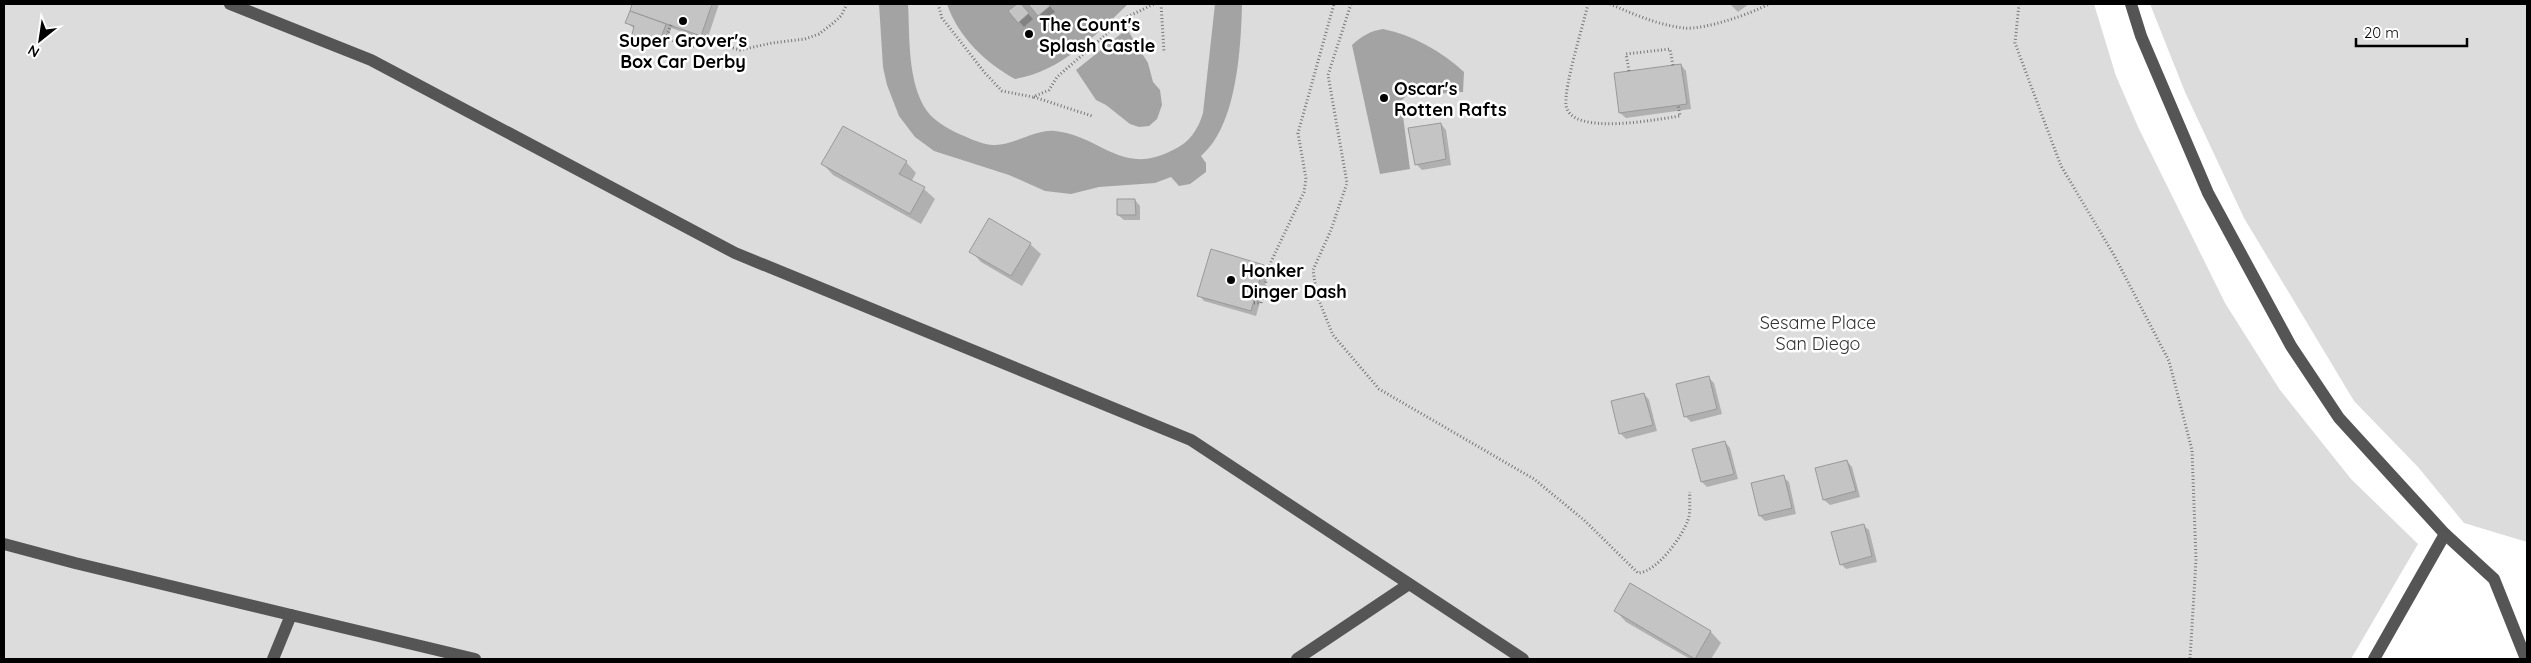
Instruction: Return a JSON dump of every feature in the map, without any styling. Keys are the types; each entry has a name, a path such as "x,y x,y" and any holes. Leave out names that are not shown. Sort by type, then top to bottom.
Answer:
{"lane":[{"path":"230,4 371,60 735,253 1191,440 1523,659"},
{"path":"2131,4 2141,36 2208,193 2291,346 2339,418 2445,534 2494,579 2526,659"},
{"path":"2374,659 2445,534"},
{"path":"4,544 75,564 475,659"},
{"path":"1297,659 1408,584"},
{"path":"273,659 291,615"}],"path":[{"path":"671,25 666,38 691,47 703,42 740,50 752,49 772,42 805,38 819,34 841,16 847,4"},
{"path":"938,4 942,18 985,73 1002,91 1033,97 1092,116"},
{"path":"1033,97 1049,90 1057,77 1125,18 1154,4"},
{"path":"1161,4 1164,52"},
{"path":"1254,303 1261,303 1270,264 1304,192 1306,179 1298,133 1334,4"},
{"path":"1351,4 1328,75 1347,183 1331,230 1313,270 1317,296 1333,335 1379,389 1534,479 1584,520 1638,573 1645,573 1657,564 1676,542 1689,519 1690,492"},
{"path":"1588,4 1568,90 1566,107 1574,118 1586,124 1619,123 1680,116 1678,105"},
{"path":"1610,4 1657,22 1685,28 1742,16 1769,4"},
{"path":"2019,4 2015,43 2061,166 2114,255 2169,362 2192,450 2196,560 2190,659"},
{"path":"1629,71 1626,54 1670,49 1673,66"}],"green space":[{"name":"Sesame Place San Diego","path":"4,4 2094,4 2116,76 2139,129 2225,303 2280,390 2351,479 2418,544 2351,659 4,659"},
{"path":"2150,4 2527,4 2527,542 2464,523 2418,467 2354,401 2244,218 2185,92"}],"shaded area":[{"path":"879,4 908,4 911,59 916,87 927,111 933,118 945,126 957,133 993,145 1001,145 1040,132 1055,131 1071,134 1125,157 1139,159 1155,157 1179,147 1196,130 1203,113 1215,4 1242,4 1235,85 1230,106 1222,126 1213,143 1201,156 1206,163 1206,172 1190,184 1179,186 1171,177 1155,183 1099,187 1071,194 1045,191 1009,175 934,151 915,137 899,116 887,85 883,67"},
{"name":"The Count's Splash Castle","path":"947,4 1128,4 1090,40 1062,60 1047,69 1015,79 1004,73 974,48 958,27"},
{"path":"1127,29 1148,63 1153,82 1160,90 1162,105 1157,119 1149,126 1139,127 1130,124 1106,105 1096,100 1076,70"},
{"name":"Oscar's Rotten Rafts","path":"1383,29 1405,35 1426,45 1446,57 1464,72 1463,92 1406,96 1401,101 1410,169 1380,174 1352,45 1366,34"}],"building":[{"name":"Super Grover's Box Car Derby","path":"632,4 712,4 701,36 630,11"},
{"path":"1017,4 1021,4 1029,13 1018,23 1008,11"},
{"path":"1028,4 1049,4 1050,6 1038,16"},
{"path":"630,11 666,24 659,44 632,35 634,26 625,23"},
{"path":"1681,64 1687,104 1619,113 1614,73"},
{"path":"1441,123 1446,159 1415,165 1408,128"},
{"path":"843,126 907,161 899,174 925,187 910,214 821,164"},
{"path":"1117,199 1135,199 1136,215 1117,215"},
{"path":"989,218 1031,243 1011,276 969,252"},
{"name":"Honker Dinger Dash","path":"1211,249 1264,265 1251,311 1197,296"},
{"path":"1709,376 1717,409 1684,417 1676,384"},
{"path":"1644,393 1653,425 1619,434 1611,401"},
{"path":"1725,441 1734,474 1701,482 1692,449"},
{"path":"1847,460 1856,491 1823,500 1815,468"},
{"path":"1784,475 1792,508 1759,516 1751,483"},
{"path":"1864,524 1872,556 1840,565 1831,532"},
{"path":"1630,583 1711,631 1695,659 1614,611"}],"place":[{"name":"Super Grover's Box Car Derby","path":"683,21"},
{"name":"The Count's Splash Castle","path":"1029,34"},
{"name":"Oscar's Rotten Rafts","path":"1384,98"},
{"name":"Honker Dinger Dash","path":"1231,280"}]}
